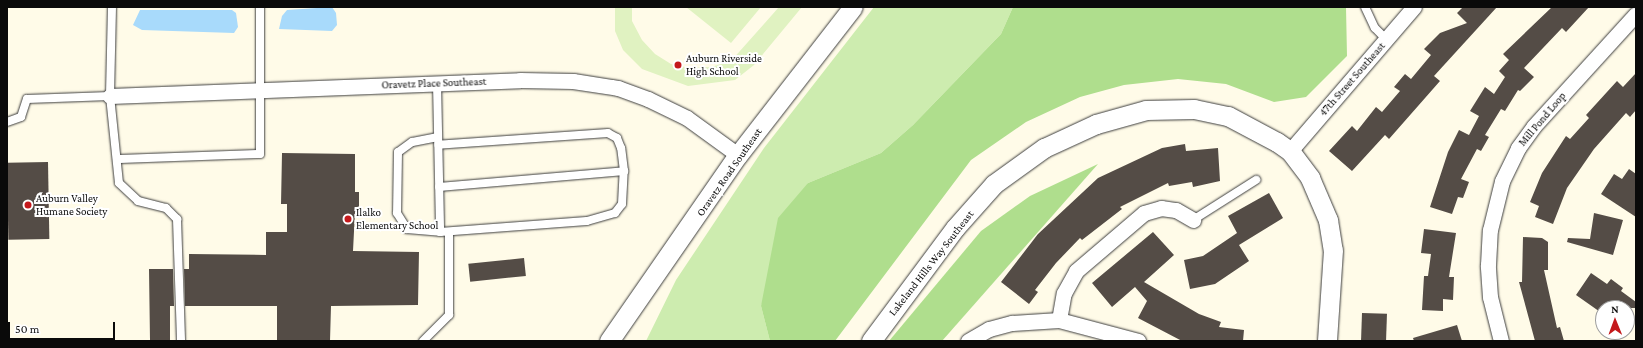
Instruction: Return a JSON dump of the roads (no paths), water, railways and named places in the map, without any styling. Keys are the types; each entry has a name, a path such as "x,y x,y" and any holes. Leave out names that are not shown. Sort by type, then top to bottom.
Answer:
{"street":[{"name":"Oravetz Road Southeast","path":"609,341 738,155 853,7"},
{"name":"47th Street Southeast","path":"1290,151 1414,7"},
{"name":"Mill Pond Loop","path":"1501,341 1490,297 1488,265 1490,230 1502,181 1518,148 1534,126 1636,14"},
{"name":"Oravetz Place Southeast","path":"110,96 437,83 573,81 618,88 669,108 738,155"},
{"name":"Lakeland Hills Way Southeast","path":"871,341 955,228 994,184 1044,148 1096,124 1146,110 1194,109 1228,116 1290,151 1310,178 1328,220 1333,250 1327,341"},
{"path":"1059,320 1064,293 1073,275 1144,212 1161,208 1176,210 1192,220"},
{"path":"968,341 989,329 1012,323 1059,320 1138,341"}],"lane":[{"path":"112,7 110,96 122,189 145,205 166,208 177,219 181,341"},
{"path":"117,159 260,154 260,7"},
{"path":"1365,7 1375,28 1386,39"},
{"path":"437,83 440,232"},
{"path":"7,122 21,117 27,99 110,96"},
{"path":"608,133 617,138 621,148 624,171 622,204 615,213 604,218 440,232 407,229 397,213 398,152 412,142 608,133"},
{"path":"439,187 624,171"},
{"path":"1192,220 1256,180"},
{"path":"423,341 449,315 449,232"}],"water":[{"path":"332,7 336,13 337,25 332,31 279,29 282,16 287,10"},
{"path":"140,10 232,10 236,13 238,27 234,33 142,30 133,25"}],"place":[{"name":"Auburn Riverside High School","path":"678,65"},
{"name":"Auburn Valley Humane Society","path":"28,205"},
{"name":"Ilalko Elementary School","path":"348,219"}]}
